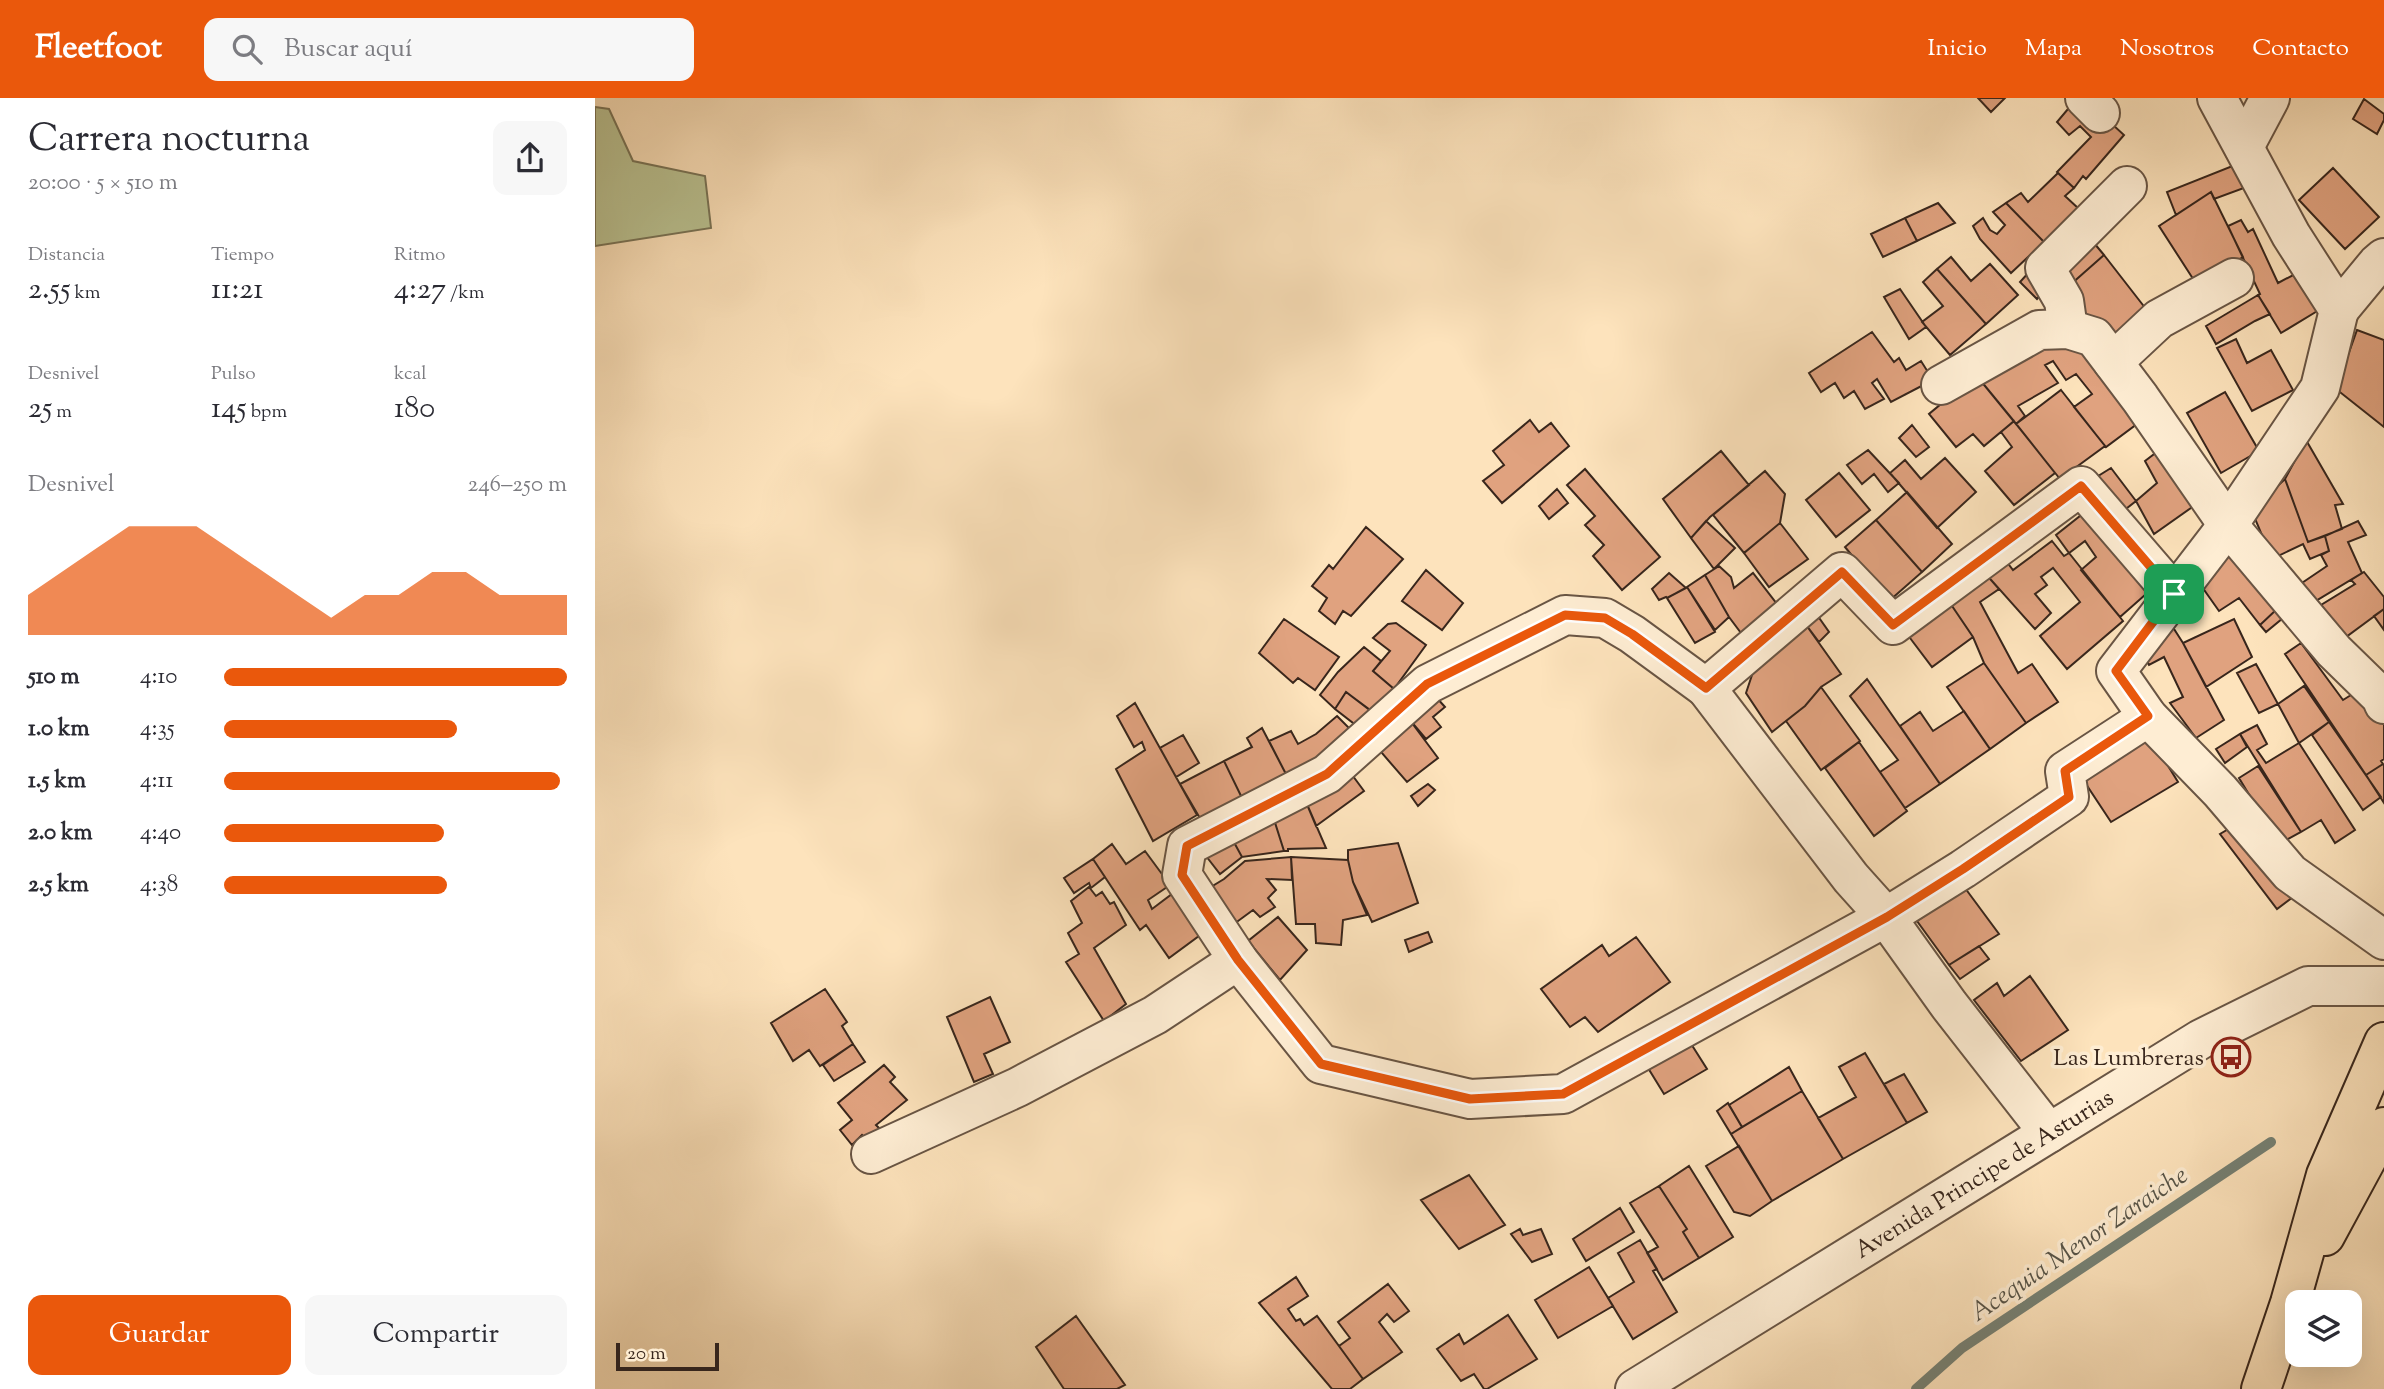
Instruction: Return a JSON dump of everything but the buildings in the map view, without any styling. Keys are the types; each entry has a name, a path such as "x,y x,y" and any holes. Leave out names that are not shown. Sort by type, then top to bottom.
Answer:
{"main road":[{"path":"2294,1290 2326,1175 2384,1042"},
{"path":"2297,1290 2384,1127"},
{"path":"2261,1389 2285,1318"}],"street":[{"path":"2217,98 2291,235 2339,310"},
{"path":"2244,147 2270,98"},
{"path":"2068,329 2064,301 2045,268 2127,186"},
{"path":"2384,258 2339,310 2320,388 2228,525 2116,671 2148,716 2220,791 2290,873 2384,940"},
{"path":"2113,362 2159,319 2234,278"},
{"path":"1941,385 2039,330 2068,329 2094,337 2228,525 2334,651 2378,686"},
{"path":"1706,688 1842,572 1893,625 2081,486 2174,594"},
{"path":"2049,1133 1949,1005 1887,917 1851,878 1706,688 1632,634 1605,618 1565,615 1427,684 1327,774 1187,846 1182,875 1238,960 1321,1064 1470,1099 1563,1094 1887,917 1963,869 2069,797 2065,771 2148,716"},
{"path":"871,1154 1018,1087 1155,1015 1238,960"},
{"name":"Avenida Principe de Asturias","path":"1635,1389 2201,1039 2308,986 2384,986"}],"green space":[{"path":"595,107 609,109 633,161 705,176 711,228 595,246"}],"waterway":[{"name":"Acequia Menor Zaraiche","path":"1916,1389 1962,1348 2271,1142"}],"place":[{"name":"Las Lumbreras","path":"2231,1057"}],"route":[{"path":"2081,486 2174,594 2116,671 2148,716 2065,771 2069,797 1887,917 1563,1094 1470,1099 1321,1064 1238,960 1182,875 1187,846 1327,774 1427,684 1565,615 1605,618 1632,634 1706,688 1842,572 1893,625 2081,486"}]}
